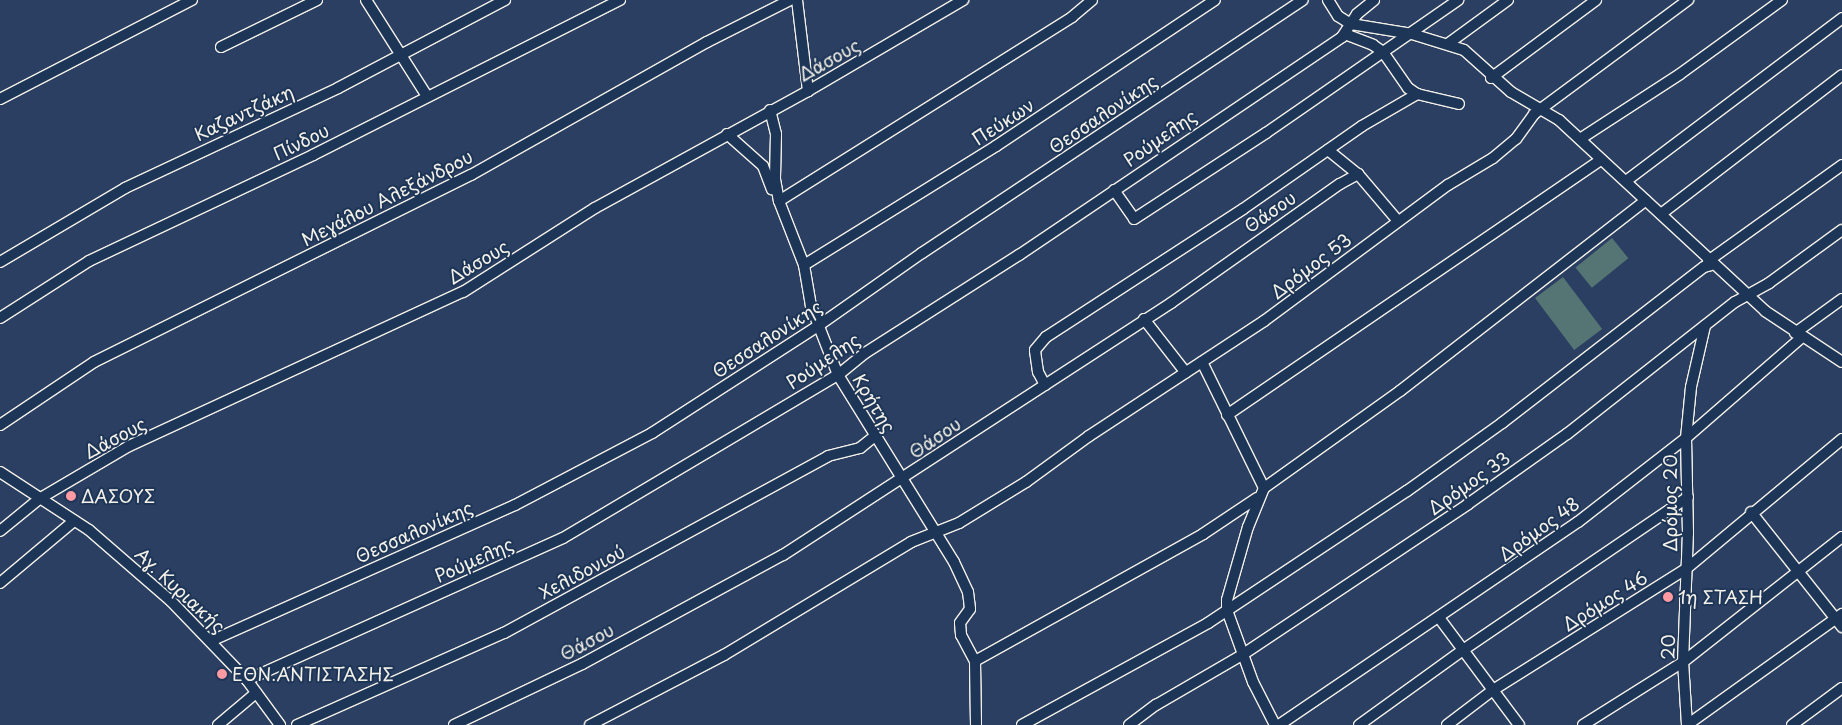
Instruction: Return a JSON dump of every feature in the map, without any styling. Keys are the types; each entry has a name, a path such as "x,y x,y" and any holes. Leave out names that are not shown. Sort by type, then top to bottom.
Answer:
{"street":[{"path":"0,99 192,0"},
{"path":"221,47 317,0"},
{"path":"366,0 427,96"},
{"name":"Καζαντζάκη","path":"0,262 125,188 402,55 442,31 505,0"},
{"name":"Πίνδου","path":"0,318 90,261 314,155 427,96 620,0"},
{"name":"Μεγάλου Αλεξάνδρου","path":"0,425 94,362 471,175 715,38 790,0"},
{"path":"797,0 808,91"},
{"name":"Δάσους","path":"0,531 39,499 129,446 463,292 595,208 770,110 808,91 963,0"},
{"path":"727,134 763,166 779,201 1072,17 1092,0"},
{"name":"Πεύκων","path":"804,265 996,146 1215,0"},
{"name":"Θεσσαλονίκης","path":"211,641 515,505 652,433 818,326 922,253 1304,0"},
{"path":"1328,0 1338,16 1351,24 1412,34 1449,43 1464,50 1491,78 1542,108 1580,139 1601,160 1626,180 1710,263 1749,294 1765,311 1798,335 1842,362"},
{"name":"Ρούμελης","path":"247,680 562,538 838,375 865,353 1114,190 1345,34 1357,14 1374,0"},
{"path":"1114,190 1134,219 1266,133 1412,34 1458,0"},
{"path":"1449,43 1508,0"},
{"path":"1491,78 1596,0"},
{"name":"Δρόμος 53","path":"590,725 724,655 934,531 959,523 987,508 1264,321 1398,221 1492,158 1516,139 1529,119 1542,108 1688,0"},
{"path":"1580,139 1680,74 1782,0"},
{"path":"1626,180 1842,18"},
{"path":"1345,34 1373,44 1383,52 1408,88 1417,94 1459,104"},
{"path":"1661,214 1842,75"},
{"path":"1044,385 1035,360 1038,343 1362,126 1417,94"},
{"name":"Κρήτης","path":"770,110 776,134 775,179 779,201 804,265 811,306 838,375 954,562 968,592 970,609 960,623 961,635 975,661 976,725"},
{"path":"1328,150 1358,174 1398,221"},
{"path":"1227,415 1601,160"},
{"path":"1022,725 1227,610 1502,423 1633,320 1842,164"},
{"name":"Θάσου","path":"454,725 582,664 783,555 902,480 1144,319 1319,198 1358,174"},
{"path":"975,661 1203,534 1252,504 1262,491 1400,391 1646,200"},
{"name":"Δρόμος 33","path":"1129,725 1156,705 1242,655 1491,488 1567,434 1705,326 1749,294 1769,283 1842,230"},
{"name":"Δρόμος 48","path":"1279,725 1440,618 1578,522 1686,438 1798,335 1842,299"},
{"path":"1144,319 1186,373"},
{"path":"1686,438 1691,387 1705,326"},
{"path":"1832,357 1842,350"},
{"path":"1202,362 1262,491 1248,527 1227,600 1227,610 1242,655 1275,725"},
{"name":"Χελιδονιού","path":"297,725 504,633 828,456 860,448 875,436"},
{"name":"Δρόμος 20","path":"1686,438 1688,497 1686,569"},
{"name":"Δρόμος 46","path":"1447,725 1493,690 1686,569 1751,512 1842,438"},
{"name":"Αγ. Κυριακής","path":"1,474 74,521 115,551 211,641 247,680 280,725"},
{"path":"1359,725 1463,650 1688,497"},
{"path":"1687,725 1840,620 1798,572 1751,512"},
{"path":"0,583 74,521"},
{"path":"1583,725 1683,662 1842,537"},
{"name":"20","path":"1686,569 1683,662 1687,725"},
{"path":"1440,618 1519,725"},
{"path":"1792,725 1842,688"},
{"path":"218,725 256,693"}],"green space":[{"path":"1612,238 1628,258 1592,288 1575,268"},
{"path":"1563,277 1602,329 1574,350 1535,298"}],"place":[{"name":"ΔΑΣΟΥΣ","path":"71,496"},
{"name":"1η ΣΤΑΣΗ","path":"1668,597"},
{"name":"ΕΘΝ.ΑΝΤΙΣΤΑΣΗΣ","path":"222,674"}]}
